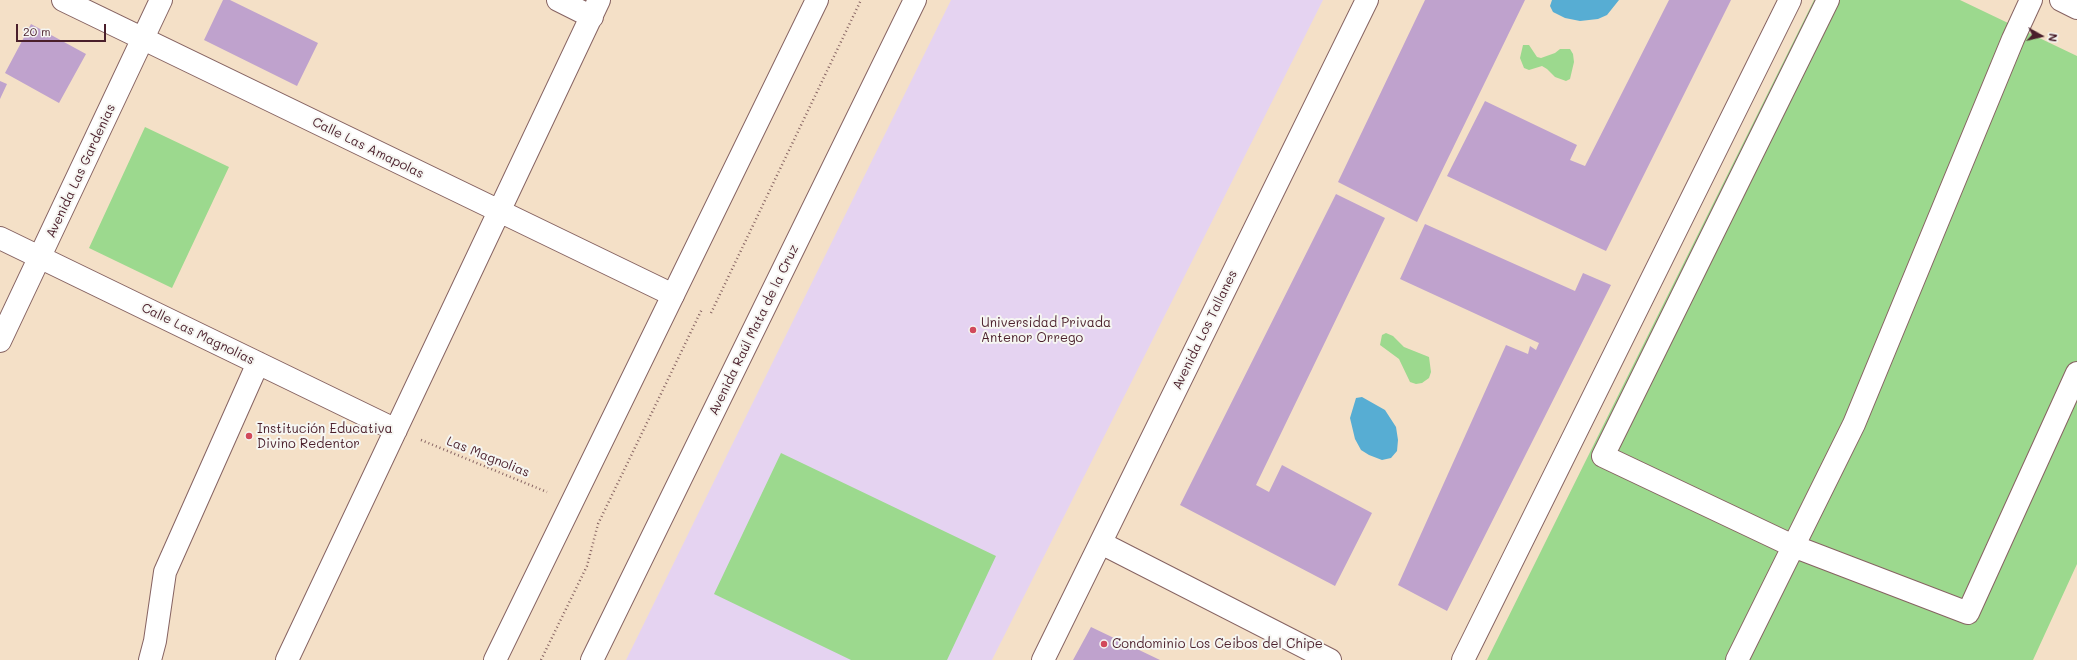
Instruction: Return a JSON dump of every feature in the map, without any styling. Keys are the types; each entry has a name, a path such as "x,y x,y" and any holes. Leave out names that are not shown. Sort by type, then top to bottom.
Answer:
{"street":[{"name":"Calle Las Amapolas","path":"64,0 673,295"},
{"name":"Avenida Las Gardenias","path":"0,341 41,257 161,0"},
{"path":"287,660 596,8 558,0"},
{"path":"495,660 818,0"},
{"name":"Avenida Raúl Mata de la Cruz","path":"592,660 916,0"},
{"name":"Avenida Los Tallanes","path":"1043,660 1367,0"},
{"path":"1463,660 1790,0"},
{"path":"1828,0 1603,456 1793,546 1968,613 2077,373"},
{"path":"1737,660 1854,424 2013,39 2031,0"},
{"path":"2061,0 2077,8"},
{"name":"Calle Las Magnolias","path":"0,238 396,430"},
{"path":"150,660 155,641 165,572 258,363"},
{"path":"1101,544 1330,660"}],"path":[{"path":"710,313 861,0"},
{"path":"541,660 587,566 598,524 702,309"},
{"name":"Las Magnolias","path":"396,430 572,502"}],"shaded area":[{"name":"Universidad Privada Antenor Orrego","path":"951,0 1323,0 992,660 626,660"}],"green space":[{"path":"1814,0 1960,0 2077,56 2077,564 2033,660 1487,660"},
{"path":"1523,45 1529,45 1537,57 1541,58 1555,53 1560,49 1570,49 1573,54 1574,62 1570,79 1566,81 1555,77 1542,66 1529,70 1524,68 1520,58"},
{"path":"145,127 229,167 172,288 89,248"},
{"path":"1386,333 1393,336 1404,347 1429,357 1431,372 1429,378 1422,383 1416,384 1410,382 1399,359 1380,345 1382,335"},
{"path":"781,453 996,556 947,660 851,660 714,594"}],"water":[{"path":"1552,0 1619,0 1607,15 1598,19 1580,21 1565,18 1553,12 1550,6"},
{"path":"1362,397 1385,410 1396,427 1398,440 1397,451 1391,458 1382,460 1369,455 1361,450 1355,439 1350,418 1356,398"}],"building":[{"path":"223,0 230,0 318,43 297,86 204,40"},
{"path":"1425,0 1525,0 1417,222 1338,182"},
{"path":"1669,0 1731,0 1606,251 1447,176 1485,101 1577,145 1570,160 1585,166"},
{"path":"31,24 86,54 59,103 5,73"},
{"path":"0,81 7,84 0,99"},
{"path":"1336,194 1385,218 1256,485 1269,492 1282,465 1372,513 1335,586 1180,505"},
{"path":"1425,224 1575,291 1583,273 1611,285 1447,611 1398,585 1506,345 1528,354 1530,346 1536,350 1539,343 1400,279"},
{"name":"Condominio Los Ceibos del Chipe","path":"1091,627 1160,660 1073,660"}],"place":[{"name":"Universidad Privada Antenor Orrego","path":"973,330"},
{"name":"Institución Educativa Divino Redentor","path":"249,436"},
{"name":"Condominio Los Ceibos del Chipe","path":"1104,644"}]}
